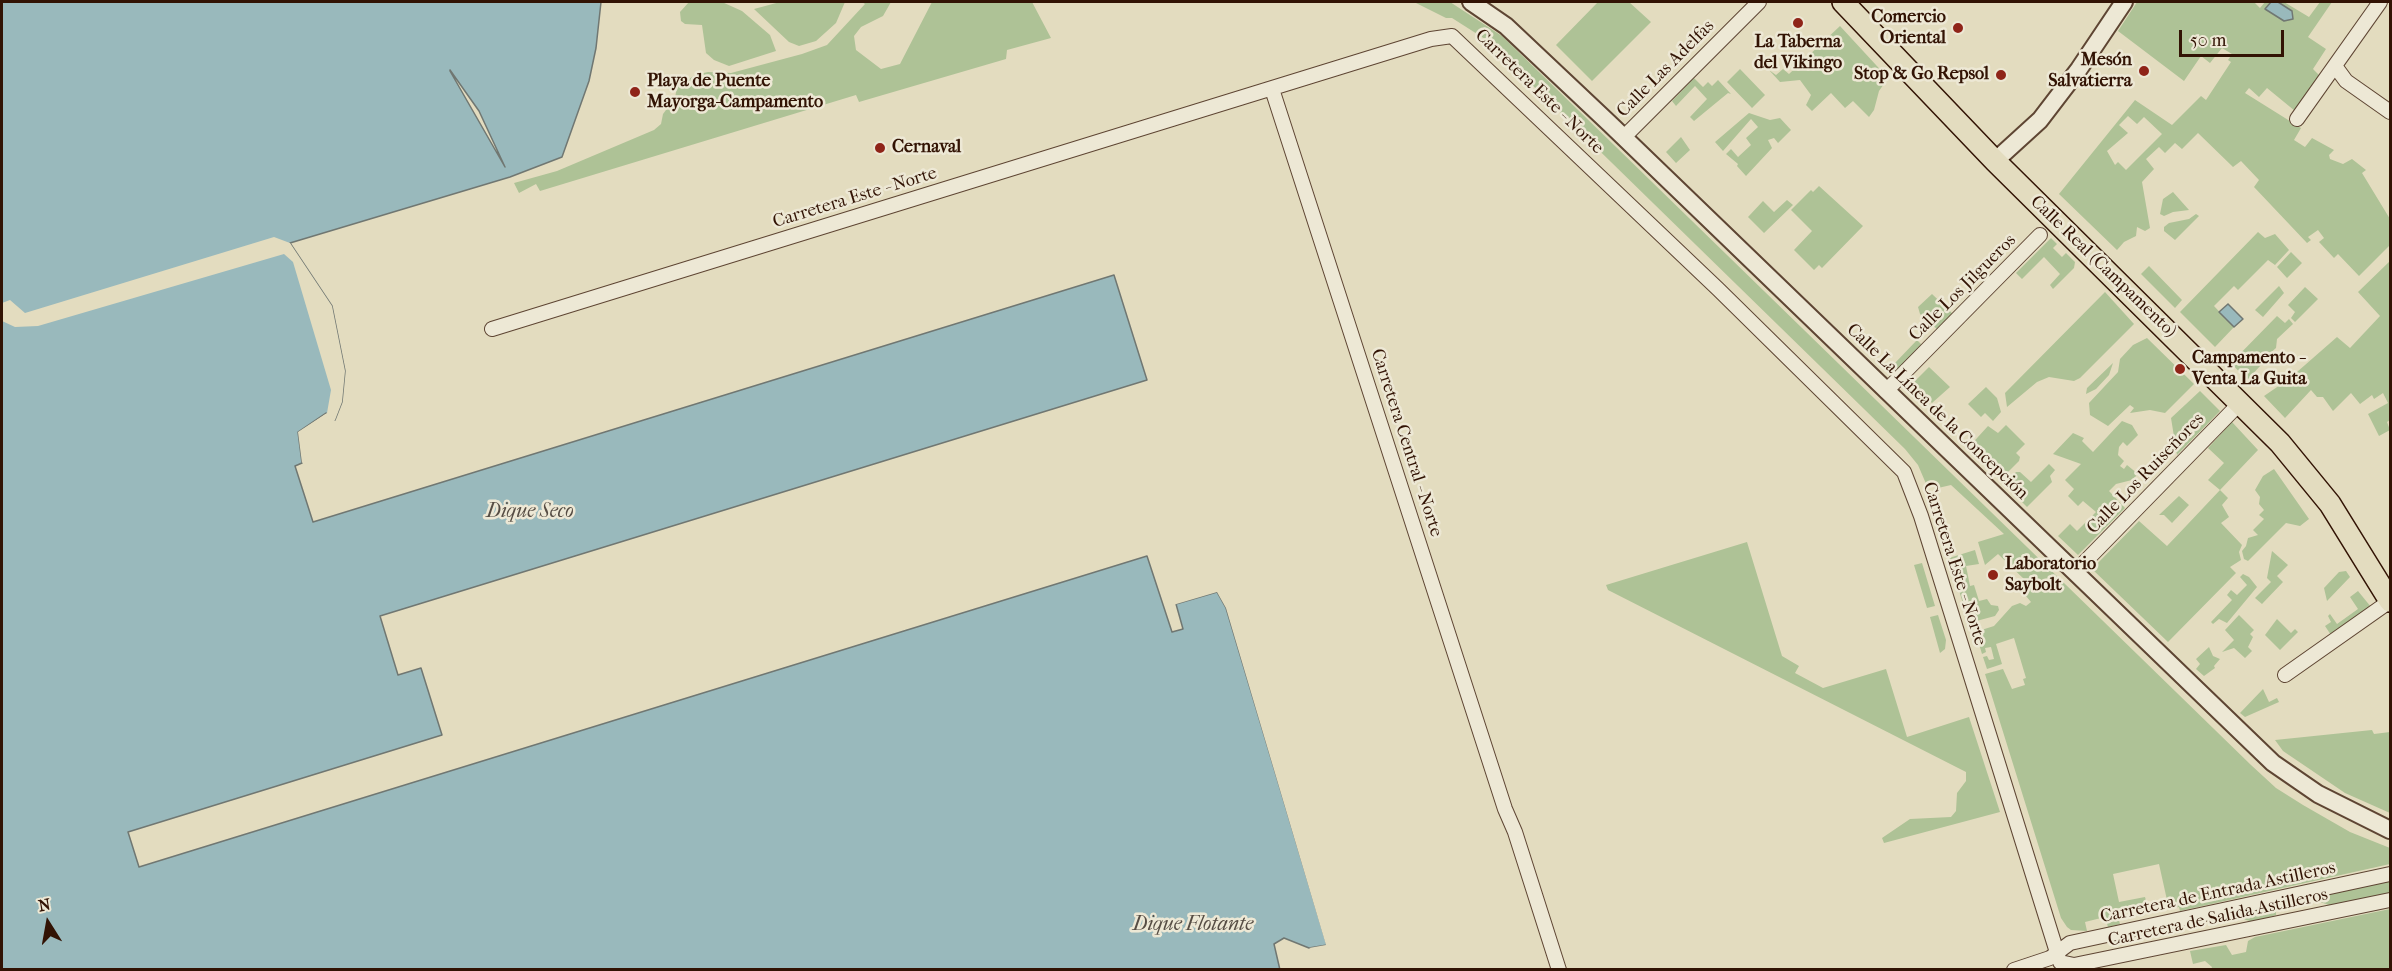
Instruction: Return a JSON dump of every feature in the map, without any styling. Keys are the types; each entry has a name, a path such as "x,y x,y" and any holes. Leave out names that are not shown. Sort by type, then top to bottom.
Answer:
{"highway":[{"name":"Calle Real (Campamento)","path":"1844,2 1995,161 2241,402 2301,467 2330,504 2390,601"}],"street":[{"name":"Calle La Línea de la Concepción","path":"1471,2 1506,26 1624,137 2273,763 2318,794 2391,830"},
{"name":"Calle Las Adelfas","path":"1624,137 1759,2"},
{"path":"1995,161 2040,120 2067,86 2124,2"},
{"path":"2297,119 2380,2"},
{"name":"Carretera Este - Norte","path":"492,329 1448,35 1458,39 1904,472 1921,516 2046,910 2057,955"},
{"path":"2335,66 2342,78 2391,112"},
{"name":"Carretera Central - Norte","path":"1272,88 1504,809"},
{"name":"Calle Los Jilgueros","path":"1886,391 2040,236"},
{"name":"Calle Los Ruiseñores","path":"2076,571 2241,402"},
{"path":"2285,675 2390,601"},
{"path":"1504,809 1508,835 1552,969"},
{"path":"1504,809 1515,832 1559,969"},
{"name":"Carretera de Entrada Astilleros","path":"2014,969 2057,955 2070,943 2391,874"},
{"name":"Carretera de Salida Astilleros","path":"2057,955 2060,962 2074,966 2391,900"}],"green space":[{"path":"689,2 722,2 742,11 770,35 776,51 729,66 714,60 706,53 702,25 685,24 681,21 680,12"},
{"path":"780,2 845,2 836,23 816,41 799,46 789,42 754,9"},
{"path":"862,2 891,2 883,16 861,27 854,36 856,50 881,69 900,64 932,2 1032,2 1051,38 1007,50 1006,59 859,102 856,95 540,191 536,184 519,193 514,183 557,171 654,130 661,124 663,114 675,98 677,87 695,75 708,72 731,73 827,45 865,4"},
{"path":"1414,2 1450,2 1502,36 2251,765 2276,788 2303,805 2350,832 2390,848 2390,864 2180,911 2179,907 2169,909 2159,864 2113,874 2119,902 2145,897 2147,904 2138,905 2139,910 2117,914 2120,924 2108,927 2105,917 2085,922 2087,931 2071,930 2067,927 2061,918 1985,674 2003,669 2012,689 2025,685 2023,679 2026,678 2014,638 1996,644 2002,664 1987,669 1983,657 1987,656 1989,660 1994,659 1991,647 1985,648 1986,652 1982,654 1979,644 1975,645 1972,633 1994,626 2012,606 2020,603 2026,606 2031,602 2020,589 2026,581 1998,554 1985,565 1978,542 2004,534 1951,485 1938,488 1930,484 1927,486 1918,465 1905,449 1485,39 1452,18 1446,18"},
{"path":"1598,2 1629,2 1651,22 1592,81 1556,45"},
{"path":"2137,2 2254,2 2260,8 2265,2 2271,2 2266,9 2293,16 2292,11 2278,2 2284,2 2309,17 2320,2 2332,2 2308,37 2326,49 2313,69 2320,76 2295,111 2267,88 2259,97 2249,88 2245,93 2301,128 2294,140 2305,147 2312,138 2334,150 2329,155 2330,159 2343,164 2352,159 2366,170 2362,173 2390,219 2390,245 2359,276 2338,254 2334,258 2319,242 2324,238 2318,230 2308,237 2311,240 2307,243 2254,187 2259,180 2241,161 2233,167 2198,133 2182,149 2175,143 2165,153 2159,147 2146,159 2154,169 2142,182 2150,228 2145,231 2137,227 2136,236 2124,242 2117,250 2059,194 2135,100 2172,125 2201,96 2206,100 2231,62 2228,60 2232,54 2222,48 2210,63 2201,56 2184,81 2118,31","holes":["2128,116 2137,124 2144,117 2162,134 2126,170 2118,162 2115,165 2107,151 2128,133 2119,125"]},
{"path":"1840,26 1888,78 1879,91 1874,110 1869,117 1853,101 1845,108 1831,93 1812,111 1806,105 1811,95 1800,80 1780,82 1769,70 1776,75 1783,69 1789,74"},
{"path":"1740,69 1765,95 1752,108 1727,82"},
{"path":"1694,78 1703,87 1708,82 1712,86 1718,80 1731,94 1728,93 1694,121 1690,117 1707,99 1695,86 1676,106 1672,101"},
{"path":"1749,113 1770,120 1780,118 1791,130 1778,143 1774,138 1768,140 1772,148 1746,176 1737,166 1738,164 1726,154 1731,149 1738,157 1751,145 1746,138 1758,127 1751,119 1723,151 1715,142"},
{"path":"1681,137 1690,150 1676,163 1666,152"},
{"path":"1819,186 1863,226 1822,268 1819,265 1814,270 1794,250 1812,231 1791,210 1811,190 1813,192"},
{"path":"2173,192 2189,210 2164,216 2160,214 2163,199"},
{"path":"1787,200 1793,205 1764,233 1748,217 1763,201 1774,212"},
{"path":"2196,214 2199,216 2175,240 2164,231 2164,227 2169,223 2189,219"},
{"path":"2258,232 2265,238 2275,234 2289,250 2275,265 2268,260 2238,290 2234,286 2214,306 2234,327 2215,347 2180,312"},
{"path":"2051,238 2057,244 2053,248 2062,257 2066,253 2075,262 2074,268 2053,289 2050,285 2060,274 2044,257 2022,279 2016,273"},
{"path":"2291,252 2302,263 2287,278 2277,267"},
{"path":"2390,261 2390,420 2387,422 2390,430 2379,436 2368,414 2388,403 2383,393 2374,399 2372,395 2360,404 2351,393 2333,411 2323,397 2317,397 2311,390 2285,418 2264,396 2283,383 2286,386 2291,382 2289,379 2337,337 2350,348 2380,316 2358,292"},
{"path":"2149,266 2182,300 2175,308 2141,274"},
{"path":"2279,286 2284,293 2263,317 2255,310"},
{"path":"2305,287 2318,299 2295,322 2291,318 2295,312 2288,305"},
{"path":"2105,292 2134,324 2080,378 2074,381 2049,377 2037,382 2007,407 2005,393"},
{"path":"1932,294 1954,315 1938,330 1920,314 1918,307"},
{"path":"2277,316 2285,323 2289,319 2293,324 2277,339 2276,348 2261,361 2262,364 2247,380 2231,363"},
{"path":"2147,338 2194,384 2165,413 2150,410 2130,413 2134,408 2130,405 2108,426 2090,415 2089,403 2118,372 2120,359 2133,345"},
{"path":"1917,340 1923,346 1893,376 1890,373 1896,367 1894,364"},
{"path":"2113,363 2109,375 2096,389 2086,394 2087,388"},
{"path":"1929,367 1950,387 1932,403 1912,384"},
{"path":"1986,387 1997,398 2001,412 1993,421 1985,413 1981,417 1968,404"},
{"path":"2200,391 2220,411 2177,455 2171,418"},
{"path":"2122,421 2132,425 2138,435 2127,446 2123,442 2119,447 2118,455 2124,461 2120,466 2124,469 2127,465 2138,474 2132,480 2116,484 2109,491 2125,508 2078,555 2058,536 2070,524 2077,531 2096,512 2083,501 2078,506 2068,496 2074,489 2065,480 2081,464 2053,454 2073,433 2084,438 2082,441 2093,452"},
{"path":"2232,422 2258,450 2220,490 2208,480 2224,463 2208,448"},
{"path":"2006,425 2025,444 2016,453 2020,457 2019,461 2000,480 1967,449 1988,426 1998,433"},
{"path":"2049,464 2055,470 2050,476 2052,482 2027,507 2004,484 2016,472 2020,472 2031,482"},
{"path":"2274,469 2309,519 2300,526 2286,523 2248,561 2244,559 2242,551 2248,538 2258,535 2253,530 2264,519 2259,515 2264,510 2259,504 2260,497 2255,490 2263,476"},
{"path":"2220,490 2228,498 2222,505 2229,517 2221,523 2242,545 2239,552 2241,560 2230,567 2236,573 2168,642 2092,569 2139,521 2167,546"},
{"path":"2179,496 2189,505 2172,523 2164,515 2159,515"},
{"path":"1747,542 1782,656 1799,666 1795,673 1823,688 1886,669 1907,737 1969,717 2000,812 1884,843 1882,838 1910,819 1951,817 1956,811 1957,793 1966,781 1966,772 1608,590 1606,585"},
{"path":"1975,550 1979,564 1966,566 1970,586 1974,585 1979,601 1987,599 1991,605 1998,606 1999,610 1995,616 1969,623 1949,558"},
{"path":"2272,551 2288,565 2277,576 2283,582 2262,604 2255,598 2271,582 2267,578"},
{"path":"1922,563 1935,606 1927,608 1914,565"},
{"path":"2346,571 2350,577 2327,601 2324,588 2339,572"},
{"path":"2243,574 2249,577 2257,587 2227,623 2219,619 2213,624 2211,622 2232,600 2227,595 2231,590 2237,595 2247,585 2240,577"},
{"path":"2358,591 2371,607 2331,635 2325,626 2331,622 2328,616 2330,614 2337,624 2358,609 2350,597"},
{"path":"1938,615 1946,640 1945,649 1940,653 1930,617"},
{"path":"2239,615 2254,630 2250,634 2253,637 2248,647 2252,651 2245,658 2234,648 2222,652 2234,640 2225,630"},
{"path":"2277,619 2291,633 2295,629 2298,632 2280,650 2265,635"},
{"path":"2209,647 2213,656 2220,659 2214,666 2215,668 2204,676 2196,669 2200,664 2196,659"},
{"path":"2263,689 2269,702 2277,698 2279,702 2245,717 2240,713"},
{"path":"2372,730 2374,734 2390,732 2390,813 2345,793 2283,751 2275,740"},
{"path":"2390,879 2390,893 2332,906 2317,901 2324,894"},
{"path":"2269,906 2276,908 2276,915 2253,922 2243,919 2243,913"},
{"path":"2390,909 2390,969 2211,970 2212,967 2205,961 2193,964 2190,951 2226,945 2232,955 2246,952 2248,941 2255,937"}],"water":[{"path":"2,2 601,2 596,48 589,81 562,157 510,177 290,243 332,306 345,371 342,402 335,420 326,413 298,432 302,463 295,466 313,522 1114,275 1147,380 380,616 398,675 421,668 442,735 128,832 139,867 1147,556 1172,632 1183,629 1176,604 1217,592 1226,608 1327,945 1309,948 1284,938 1274,944 1280,970 2,970","holes":["450,70 479,111 505,167"]},
{"path":"2271,2 2278,2 2292,11 2293,19 2284,21 2265,9"},
{"path":"2228,304 2243,319 2234,327 2219,312"}],"pier":[{"path":"274,237 290,243 332,306 345,371 342,402 335,420 332,422 326,417 301,434 305,461 302,463 298,432 327,413 331,390 293,262 284,254 38,326 15,327 2,321 2,303 10,300 25,313"},
{"path":"1217,589 1228,608 1329,945 1327,948 1314,951 1309,948 1326,945 1226,608 1217,592 1173,605 1174,602"}],"place":[{"name":"La Taberna del Vikingo","path":"1798,23"},
{"name":"Comercio Oriental","path":"1958,28"},
{"name":"Mesón Salvatierra","path":"2144,71"},
{"name":"Stop & Go Repsol","path":"2001,75"},
{"name":"Playa de Puente Mayorga-Campamento","path":"635,92"},
{"name":"Cernaval","path":"880,148"},
{"name":"Campamento - Venta La Guita","path":"2180,369"},
{"name":"Laboratorio Saybolt","path":"1993,575"}],"water label":[{"name":"Dique Seco","path":"530,512"},
{"name":"Dique Flotante","path":"1193,925"}]}
